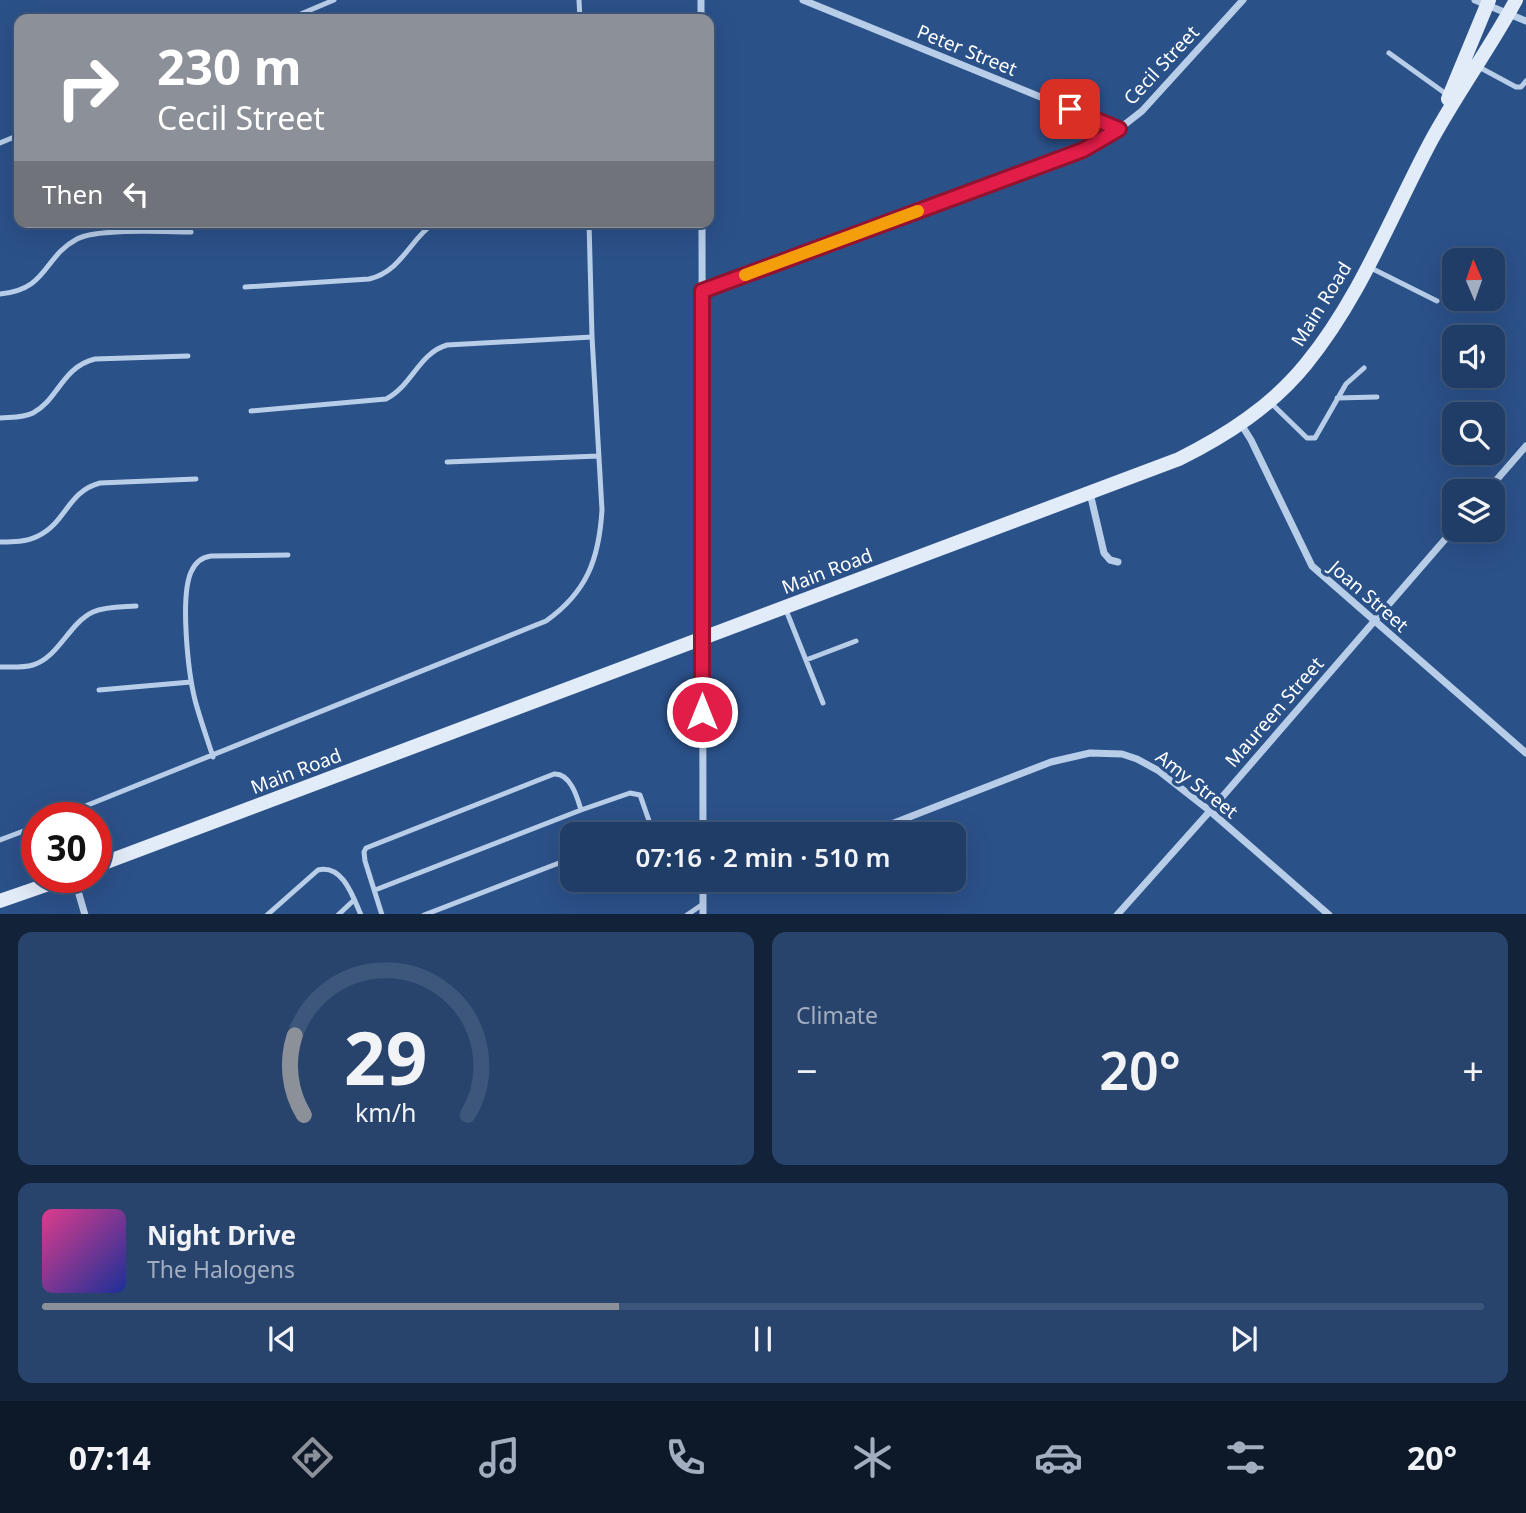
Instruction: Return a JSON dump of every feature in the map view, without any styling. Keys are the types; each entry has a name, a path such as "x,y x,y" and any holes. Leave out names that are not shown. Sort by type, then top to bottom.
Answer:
{"main road":[{"name":"Main Road","path":"1432,139 1516,0"},
{"name":"Main Road","path":"112,860 1179,459 1241,424 1305,366 1324,341 1368,267 1432,139 1484,2"},
{"path":"0,901 24,893"}],"street":[{"name":"Peter Street","path":"803,0 1119,129"},
{"name":"Cecil Street","path":"702,291 1083,150 1119,129 1142,111 1243,0"},
{"path":"1484,2 1526,21"},
{"path":"702,228 703,822"},
{"name":"Joan Street","path":"1241,424 1312,566 1526,753"},
{"path":"1497,479 1526,446"},
{"path":"1090,492 1104,553 1110,560 1118,562"},
{"name":"Maureen Street","path":"1118,914 1442,542"},
{"name":"Amy Street","path":"896,822 1051,762 1098,752 1122,754 1159,771 1210,811 1328,914"},
{"path":"703,892 703,914"},
{"path":"77,893 85,914"}],"lane":[{"path":"301,14 334,0"},
{"path":"1389,53 1450,96"},
{"path":"1477,66 1516,87 1521,87 1526,81"},
{"path":"245,287 381,276 392,269 428,228"},
{"path":"97,802 546,621 562,610 577,594 586,579 601,537 602,510 592,338 589,228"},
{"path":"0,294 23,290 35,282 70,244 79,238 106,233 191,232"},
{"path":"1368,267 1437,301"},
{"path":"251,411 386,399 397,392 428,355 447,345 592,338"},
{"path":"0,418 35,412 67,376 84,362 95,359 188,356"},
{"path":"1269,401 1307,438 1315,438 1346,384 1364,368"},
{"path":"1338,398 1377,397"},
{"path":"447,462 599,456"},
{"path":"0,542 29,540 45,533 78,494 90,485 196,479"},
{"path":"213,757 191,682 187,631 190,574 200,560 211,556 288,555"},
{"path":"0,667 26,666 40,662 83,618 96,610 136,606"},
{"path":"784,607 823,703"},
{"path":"806,660 856,641"},
{"path":"99,690 191,682"},
{"path":"382,914 365,861 366,848 554,774 562,774 567,778 580,810"},
{"path":"375,890 630,793 637,793 642,797 650,822"},
{"path":"0,840 21,832"},
{"path":"427,914 560,863"},
{"path":"268,914 322,869 331,870 340,876 361,914"},
{"path":"339,914 354,900"},
{"path":"688,914 703,904"}],"slow traffic":[{"path":"745,275 918,211"}],"route":[{"path":"702,712 702,291 1083,150 1119,129 1070,109"}]}
